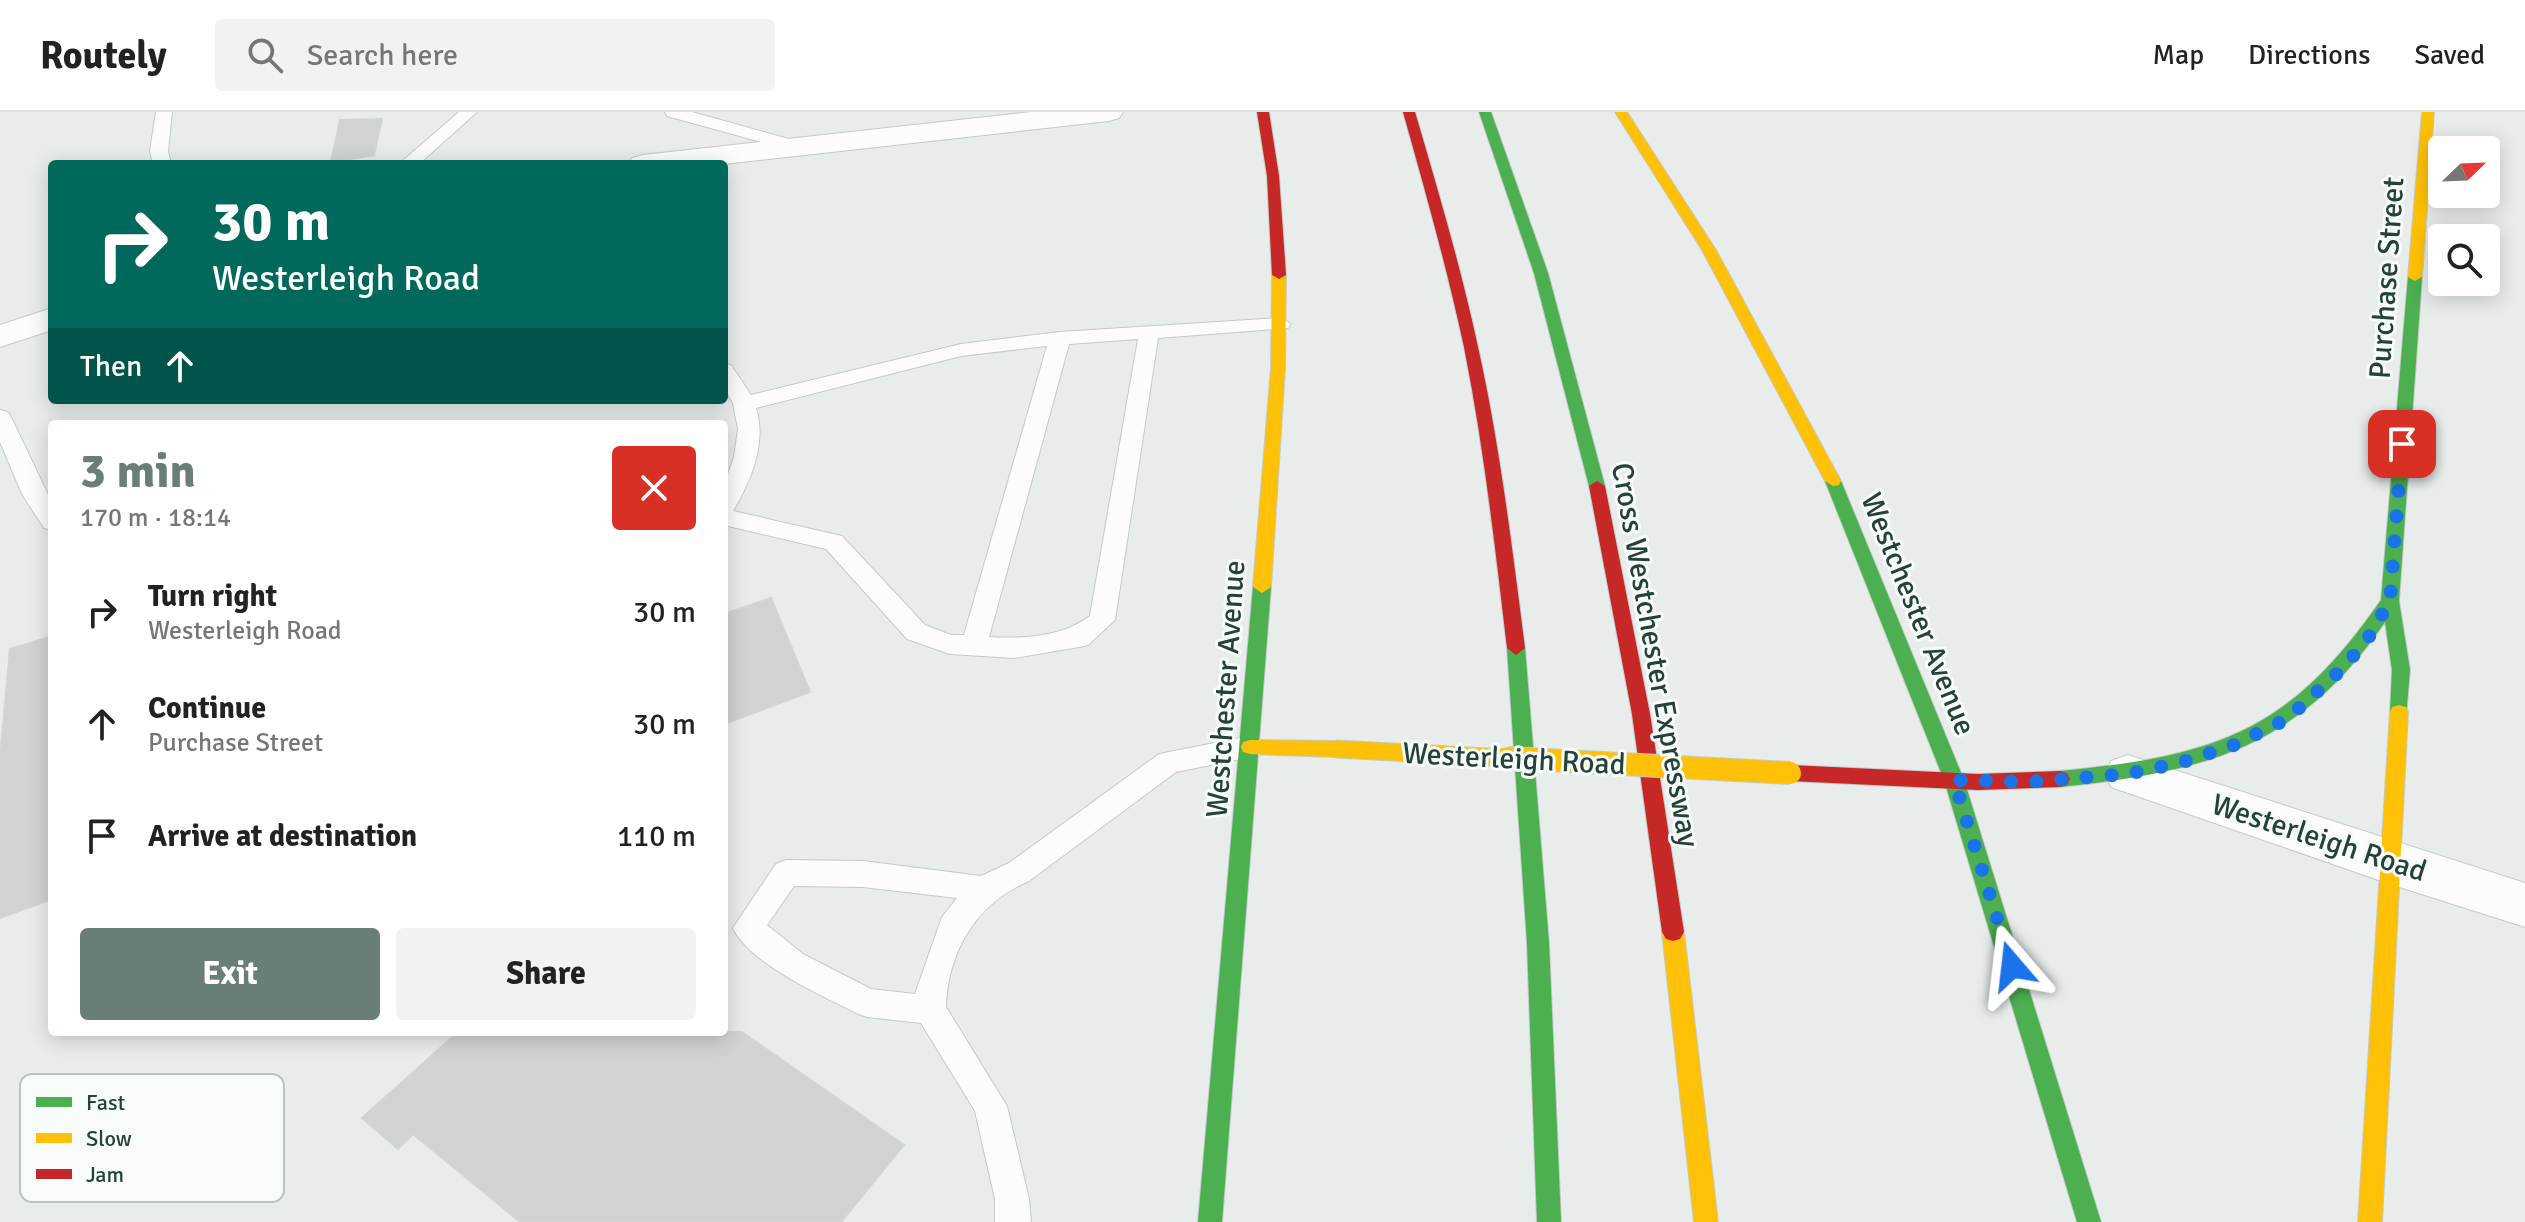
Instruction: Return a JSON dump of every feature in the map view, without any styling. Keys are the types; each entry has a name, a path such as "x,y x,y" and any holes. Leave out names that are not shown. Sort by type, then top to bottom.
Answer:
{"main road":[{"name":"Westchester Avenue","path":"1210,1222 1250,747 1281,324 1279,221 1263,112"},
{"path":"1397,112 1427,167"},
{"path":"1409,112 1427,167 1460,294 1482,408 1505,565 1529,803 1549,1222"},
{"name":"Cross Westchester Expressway","path":"1485,112 1526,223 1572,377 1621,597 1664,859 1706,1222"},
{"name":"Westchester Avenue","path":"1621,112 1709,250 1840,495 1954,780 2089,1222"},
{"name":"Purchase Street","path":"2128,774 2183,762 2234,745 2287,719 2342,669 2367,640 2390,601 2428,112"},
{"path":"1517,149 1526,223"},
{"path":"1677,166 1709,250"},
{"path":"2370,1222 2401,670 2390,601"},
{"name":"Westerleigh Road","path":"1250,747 1954,780 2028,782 2128,774"}],"street":[{"path":"674,160 1109,112"},
{"path":"0,337 48,319"},
{"name":"Westerleigh Road","path":"2128,774 2390,863 2525,905"}],"lane":[{"path":"161,160 159,151 164,112"},
{"path":"413,160 469,112"},
{"path":"673,112 790,145"},
{"path":"744,404 961,350 1060,338 1281,324"},
{"path":"728,518 834,542 916,632 950,644 1014,648 1079,638 1102,620 1149,332"},
{"path":"974,646 1060,338"},
{"path":"728,377 744,404 748,422 736,488 728,501"},
{"path":"0,417 34,494 48,516"},
{"path":"1013,1222 1012,1199 990,1106 930,1010 931,989 957,917 986,889 1019,872 1169,762 1250,747"},
{"path":"930,1010 867,1003 792,964 748,928 786,873 863,874 986,889"}],"building":[{"path":"382,119 374,155 331,160 340,120"},
{"path":"771,598 810,692 728,723 728,613"},
{"path":"48,637 48,900 0,918 0,759 10,649"},
{"path":"728,1032 742,1032 904,1145 841,1222 520,1222 413,1134 398,1149 362,1118 454,1036 728,1036"}],"traffic: fast":[{"path":"1485,112 1541,273 1597,486"},
{"path":"2060,779 2164,765 2209,753 2251,736 2289,714 2325,684 2358,647 2390,601 2415,277"},
{"path":"1833,481 1954,780 2089,1222"},
{"path":"1210,1222 1262,587"},
{"path":"2390,601 2401,670 2399,712"},
{"path":"1516,648 1538,943 1549,1222"}],"traffic: slow":[{"path":"1621,112 1709,250 1833,481"},
{"path":"2415,277 2428,112"},
{"path":"1262,587 1278,368 1279,275"},
{"path":"2370,1222 2399,712"},
{"path":"1250,747 1336,749"},
{"path":"1336,749 1790,773"},
{"path":"1673,932 1706,1222"}],"traffic: jam":[{"path":"1263,112 1273,176 1279,275"},
{"path":"1409,112 1447,247 1471,349 1495,482 1516,648"},
{"path":"1597,486 1641,714 1673,932"},
{"path":"1790,773 1978,782 2060,779"}],"route":[{"path":"2012,966 1954,780 2028,782 2128,774 2183,762 2234,745 2287,719 2342,669 2367,640 2390,601 2402,444"}]}
